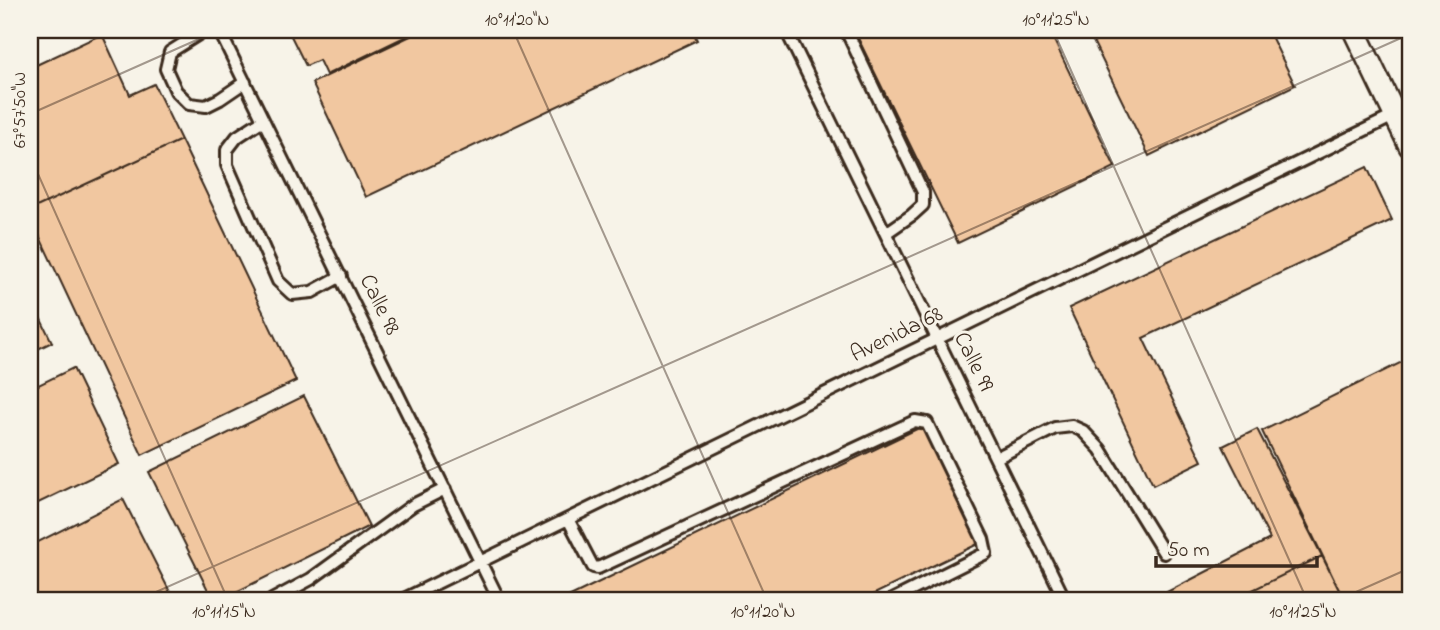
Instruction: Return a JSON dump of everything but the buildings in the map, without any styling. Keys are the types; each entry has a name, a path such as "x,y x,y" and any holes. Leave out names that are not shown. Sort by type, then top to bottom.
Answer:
{"street":[{"path":"1354,30 1403,111 1410,146"}],"lane":[{"path":"205,30 170,52 166,69 176,91 189,104 206,106 244,82"},
{"name":"Calle 98","path":"219,30 499,600"},
{"name":"Calle 99","path":"786,30 1065,600"},
{"path":"846,30 923,192 923,205 886,233"},
{"name":"Avenida 68","path":"402,600 1403,111"},
{"path":"263,120 237,137 227,149 227,165 278,281 292,294 312,292 341,276"},
{"path":"568,519 593,567 598,568 915,421 927,424 983,539 986,553 892,600"},
{"path":"996,458 1055,428 1072,426 1083,431 1100,449 1164,553"},
{"path":"272,600 311,579 413,505 444,489"}]}
